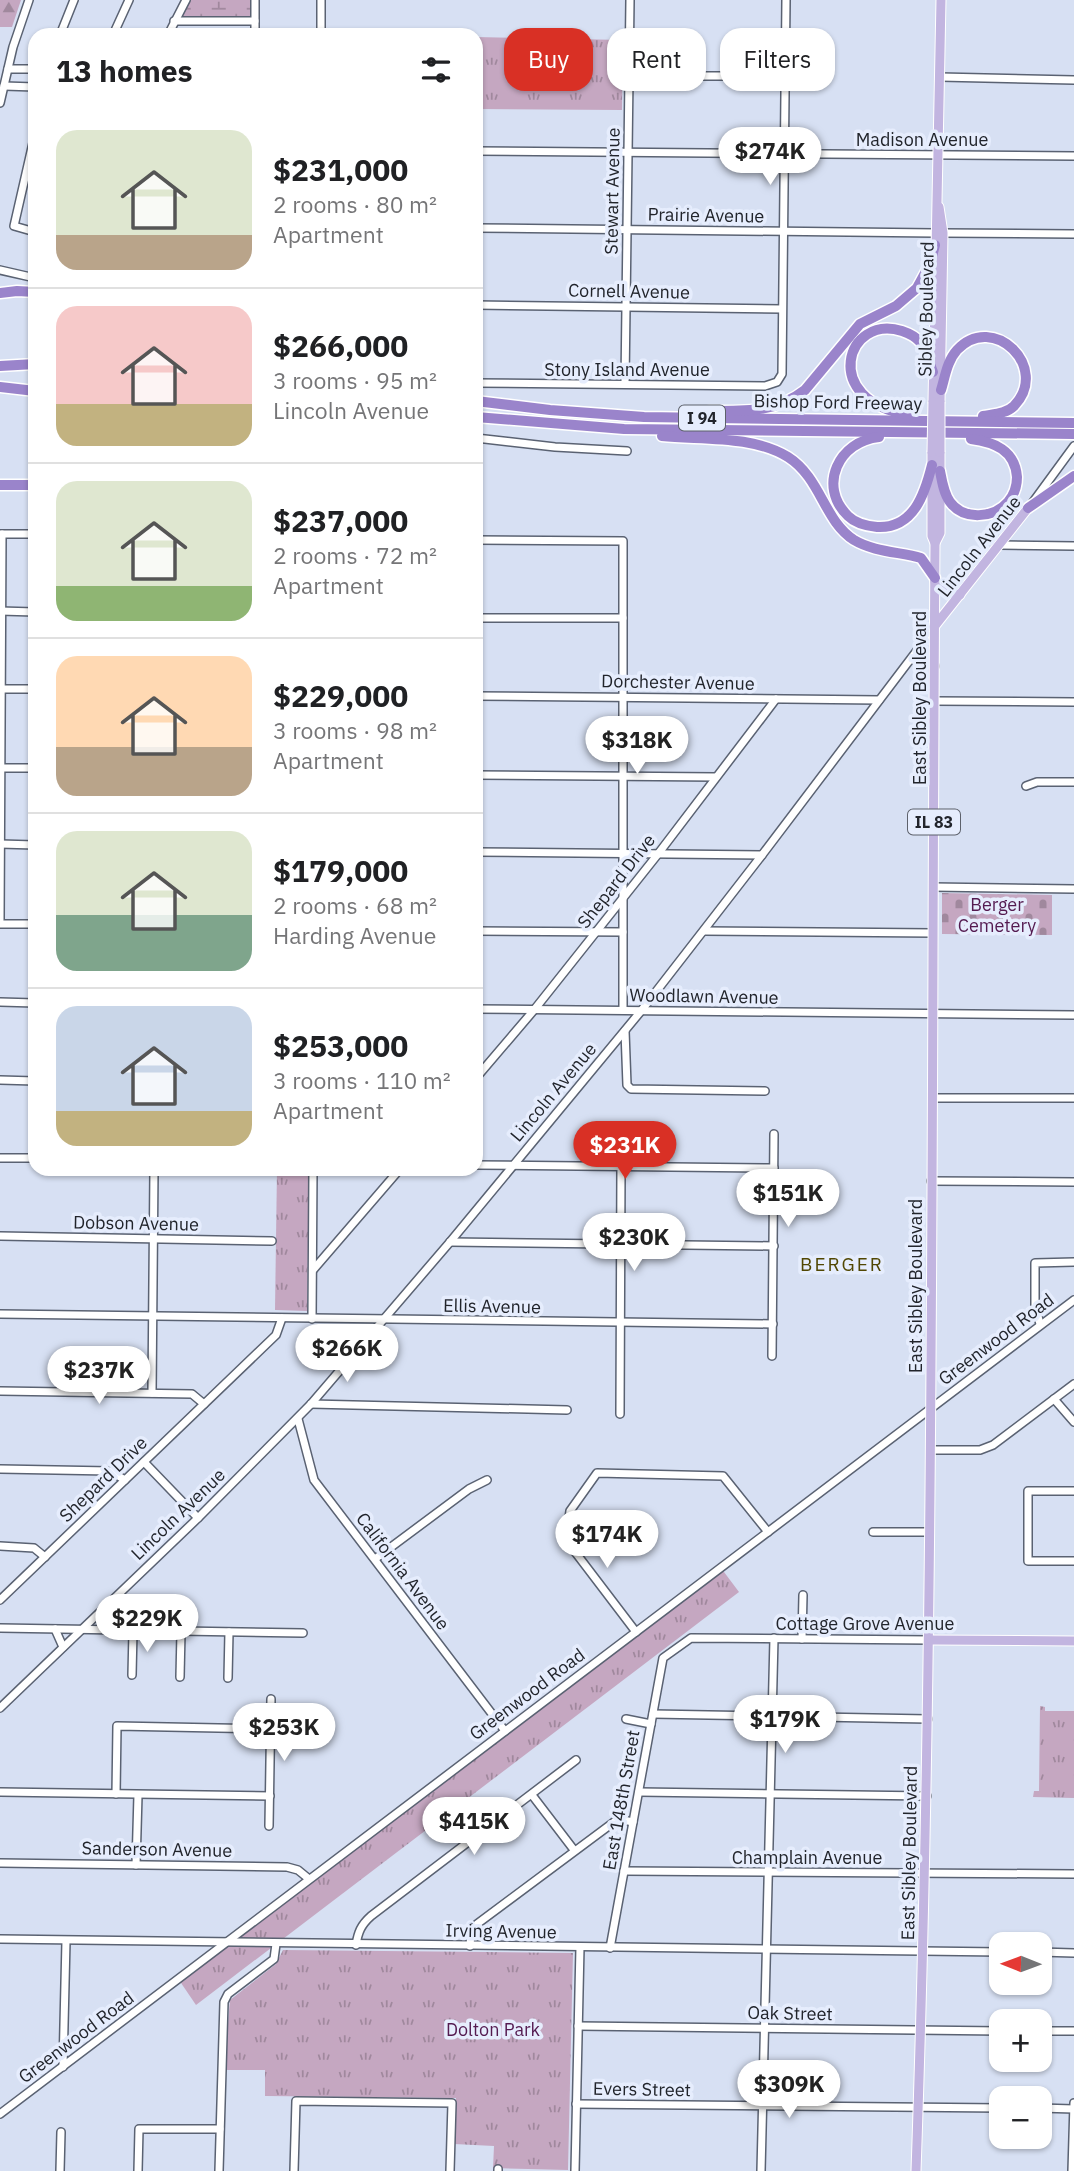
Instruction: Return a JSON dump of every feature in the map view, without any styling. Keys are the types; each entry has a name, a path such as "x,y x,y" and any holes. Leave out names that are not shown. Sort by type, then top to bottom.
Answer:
{"highway":[{"path":"644,417 678,411 758,410 784,404 796,398 860,324 897,306 917,288 930,264 937,237"},
{"path":"0,293 28,291"},
{"path":"928,421 881,409 868,401 852,380 851,357 862,338 883,329 896,329 909,333 920,342 933,372"},
{"path":"938,398 949,364 958,349 969,342 996,338 1016,350 1026,373 1025,387 1013,407 1004,412 968,421"},
{"path":"0,366 28,364"},
{"path":"0,371 28,372"},
{"path":"0,385 28,383"},
{"path":"0,385 28,390"},
{"name":"Bishop Ford Freeway","path":"483,402 644,417 1074,423"},
{"name":"Bishop Ford Freeway","path":"483,418 624,429 1074,434"},
{"path":"624,429 658,435 741,442 787,457 808,474 842,530 866,546 921,558 935,580"},
{"path":"900,432 863,440 842,455 833,484 840,505 848,516 871,526 897,524 919,505 936,468"},
{"path":"936,468 951,503 968,514 988,515 998,510 1013,495 1017,484 1014,463 1004,449 985,441 948,433"},
{"path":"1028,508 1074,476"},
{"path":"0,485 28,485"}],"main road":[{"name":"Sibley Boulevard","path":"938,398 933,372 941,0"},
{"name":"Sibley Boulevard","path":"937,237 938,398"},
{"path":"936,468 938,398"},
{"name":"East Sibley Boulevard","path":"916,2171 929,1640 934,627 935,543 940,533 936,468"},
{"name":"Lincoln Avenue","path":"934,627 1028,508"},
{"path":"935,580 943,591 960,595"},
{"name":"Cottage Grove Avenue","path":"929,1640 1074,1641"}],"street":[{"path":"0,103 29,0"},
{"path":"63,28 74,0"},
{"path":"116,28 129,0"},
{"path":"171,28 186,0"},
{"path":"255,0 255,28"},
{"path":"321,0 321,28"},
{"name":"Stewart Avenue","path":"630,0 630,28"},
{"path":"786,0 786,28"},
{"path":"174,21 255,21"},
{"path":"8,69 28,69"},
{"path":"940,77 1074,80"},
{"path":"4,86 28,86"},
{"name":"Stewart Avenue","path":"625,383 629,91"},
{"path":"782,309 785,91"},
{"name":"Madison Avenue","path":"483,151 1074,156"},
{"path":"28,165 14,226 28,230"},
{"name":"Prairie Avenue","path":"483,228 937,237 1074,234"},
{"path":"0,270 28,276"},
{"name":"Cornell Avenue","path":"483,305 782,309"},
{"name":"Stony Island Avenue","path":"483,383 765,386 777,382 782,374 782,309"},
{"path":"483,439 555,447 627,450"},
{"name":"Lincoln Avenue","path":"1028,508 1074,446"},
{"path":"28,534 1,534 0,768 0,922 28,924"},
{"path":"483,540 623,541 622,1010"},
{"path":"1000,545 1074,546"},
{"path":"1,611 28,612"},
{"path":"483,618 623,618"},
{"name":"Lincoln Avenue","path":"0,1708 198,1518 311,1404 450,1242 641,1011 934,627"},
{"path":"909,662 921,657 934,666"},
{"path":"1,689 28,689"},
{"name":"Dorchester Avenue","path":"483,696 879,701"},
{"name":"Shepard Drive","path":"483,1069 597,932 776,699"},
{"path":"934,701 1074,702"},
{"path":"0,768 28,768"},
{"path":"483,775 716,777"},
{"path":"1026,786 1037,782 1074,782"},
{"path":"0,844 28,845"},
{"path":"483,852 762,855"},
{"path":"933,887 1074,889"},
{"path":"483,931 622,932"},
{"path":"704,931 933,933"},
{"path":"0,1002 28,1003"},
{"name":"Woodlawn Avenue","path":"483,1009 1074,1016"},
{"path":"625,1030 626,1085 635,1090 765,1091"},
{"path":"0,1080 28,1081"},
{"path":"932,1098 1074,1098"},
{"path":"620,1414 623,1133"},
{"path":"772,1356 774,1134"},
{"path":"0,1158 28,1158"},
{"path":"483,1165 774,1168"},
{"path":"152,1393 154,1176"},
{"path":"312,1319 313,1176"},
{"path":"313,1271 394,1176"},
{"path":"931,1181 1074,1182"},
{"name":"Dobson Avenue","path":"0,1236 272,1241"},
{"path":"450,1242 774,1246"},
{"path":"1040,1324 1035,1305 1035,1263 1074,1262"},
{"name":"Greenwood Road","path":"0,2114 1074,1300"},
{"name":"Ellis Avenue","path":"0,1314 773,1324"},
{"name":"Shepard Drive","path":"0,1600 276,1335 282,1318"},
{"path":"930,1450 980,1450 993,1445 1074,1384"},
{"path":"0,1391 191,1394 204,1404"},
{"path":"1054,1399 1074,1422"},
{"path":"311,1404 567,1410"},
{"name":"California Avenue","path":"298,1419 314,1480 505,1731"},
{"path":"144,1462 198,1518"},
{"path":"0,1469 110,1471 125,1480"},
{"path":"636,1632 566,1540 570,1511 597,1473 723,1476 768,1532"},
{"path":"375,1559 469,1489 487,1480"},
{"path":"1074,1491 1028,1490 1028,1561 1074,1561"},
{"path":"873,1532 930,1532"},
{"path":"0,1546 34,1548 45,1557"},
{"path":"802,1639 803,1595"},
{"path":"0,1628 303,1633"},
{"path":"55,1629 63,1647"},
{"path":"132,1675 133,1631"},
{"path":"180,1677 181,1632"},
{"path":"228,1678 229,1632"},
{"name":"Cottage Grove Avenue","path":"663,1658 691,1638 929,1640"},
{"path":"761,2171 774,1639"},
{"name":"East 148th Street","path":"610,1948 663,1658"},
{"path":"269,1826 271,1699"},
{"path":"653,1714 928,1719"},
{"path":"626,1719 651,1724"},
{"path":"116,1794 117,1726 271,1729"},
{"path":"356,1945 358,1932 371,1916 576,1760"},
{"path":"0,1792 270,1796"},
{"path":"639,1792 927,1796"},
{"path":"136,1865 138,1795"},
{"path":"532,1795 574,1850"},
{"path":"470,1946 471,1932 477,1924 574,1850 614,1822 623,1819 633,1822"},
{"name":"Sanderson Avenue","path":"0,1863 286,1867 298,1870 309,1879"},
{"name":"Champlain Avenue","path":"624,1871 1074,1874"},
{"name":"Irving Avenue","path":"0,1939 989,1952"},
{"path":"63,2067 66,1941"},
{"path":"219,2171 224,2002 228,1994 274,1959 276,1944"},
{"path":"575,2171 580,1947"},
{"path":"1052,1952 1074,1953"},
{"name":"Oak Street","path":"578,2026 989,2031"},
{"path":"1052,2031 1074,2031"},
{"path":"294,2171 296,2101 452,2103 450,2171"},
{"name":"Evers Street","path":"576,2104 989,2108"},
{"path":"1052,2108 1074,2107 1072,2171"},
{"path":"138,2171 139,2129 220,2129"},
{"path":"60,2171 61,2132"}],"green space":[{"path":"0,0 21,0 12,27 0,27"},
{"path":"190,0 252,0 252,16 183,17 182,13"},
{"path":"483,37 504,38 504,91 593,91 593,39 607,40 607,91 622,91 622,110 483,109"},
{"name":"Berger Cemetery","path":"942,893 1052,895 1052,935 942,934"},
{"path":"277,1176 309,1176 307,1311 275,1310"},
{"path":"721,1568 739,1592 196,2005 179,1980"},
{"path":"1040,1706 1045,1707 1045,1711 1074,1711 1074,1798 1033,1797 1034,1791 1039,1791"},
{"name":"Dolton Park","path":"283,1950 573,1953 568,2170 493,2168 494,2146 454,2144 456,2098 265,2096 265,2070 224,2070 230,2000 276,1964"}],"district":[{"name":"BERGER","path":"842,1264"}]}
